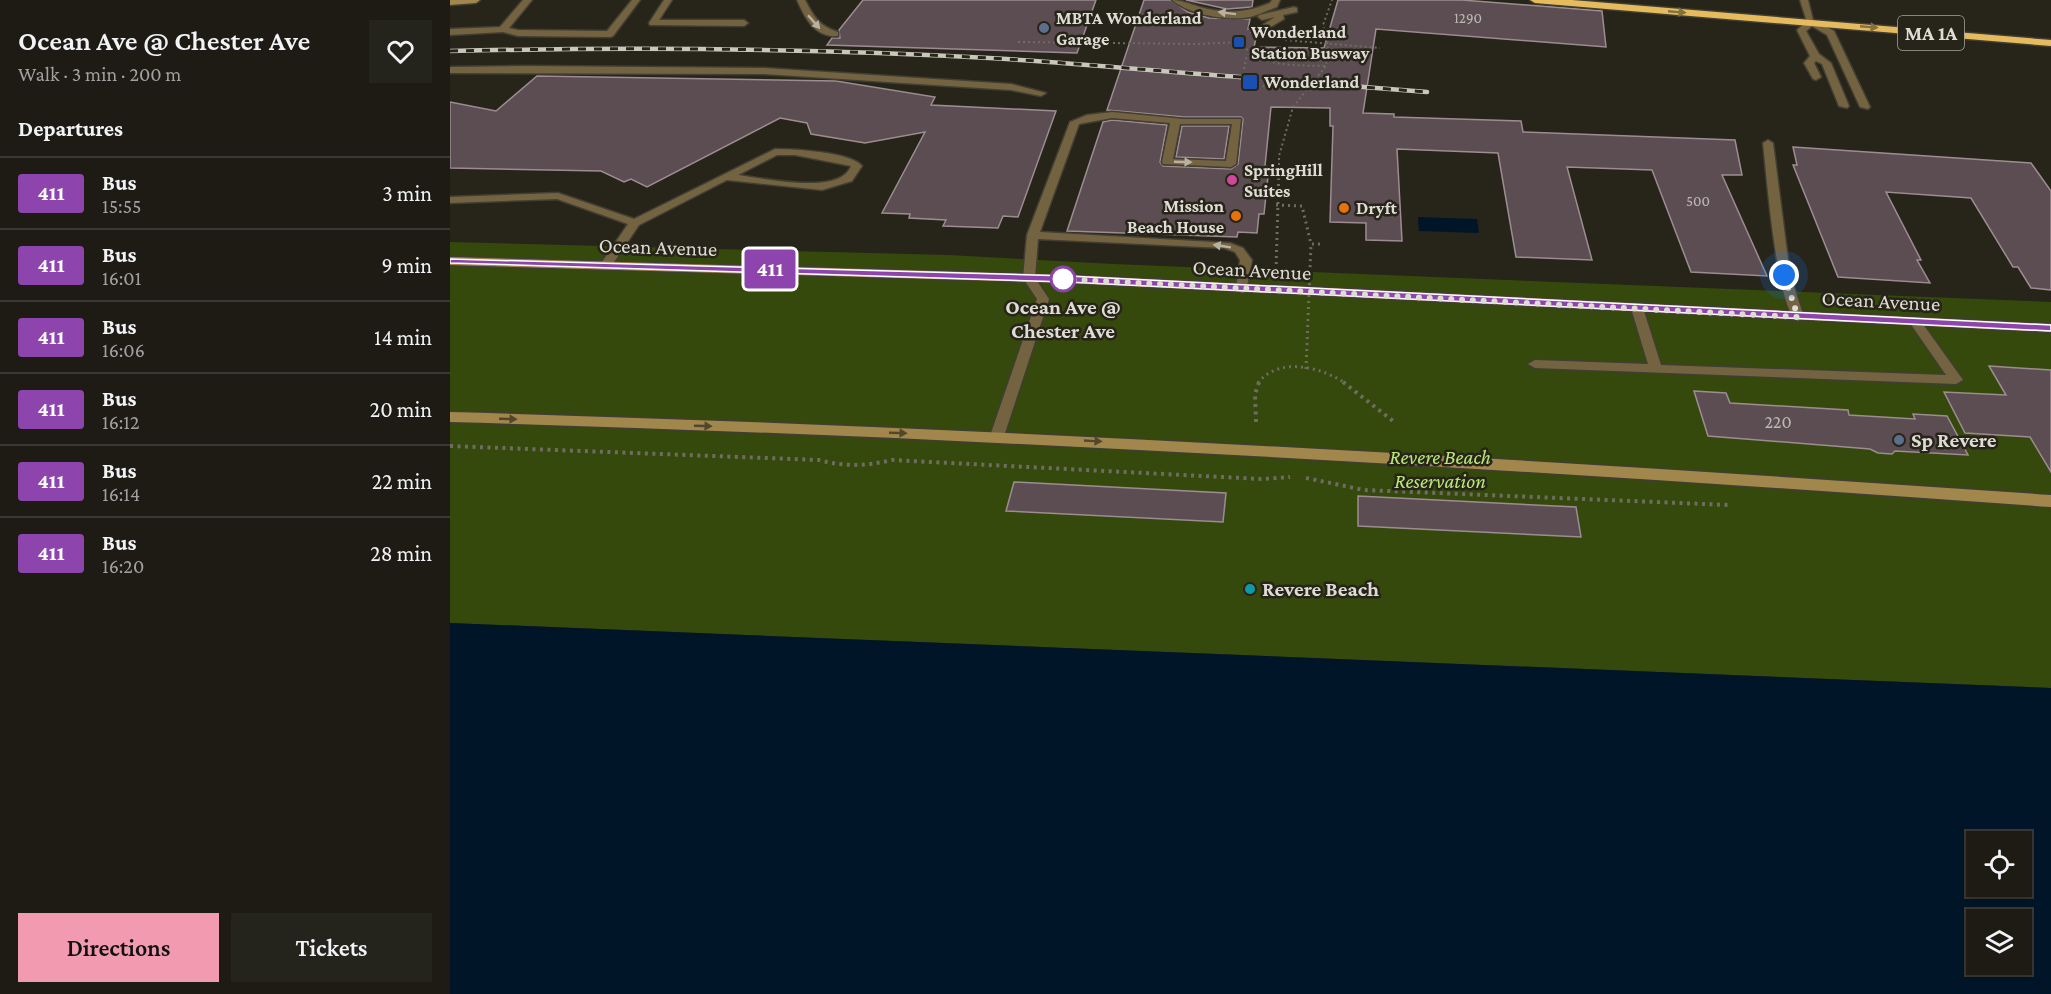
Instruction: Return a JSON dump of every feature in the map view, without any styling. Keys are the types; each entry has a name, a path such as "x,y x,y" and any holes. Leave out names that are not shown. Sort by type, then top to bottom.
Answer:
{"highway":[{"name":"MA 1A","path":"1535,0 1810,17 1891,18"},
{"name":"MA 1A","path":"1670,0 2051,43"}],"main road":[{"path":"450,2 476,0"},
{"name":"Ocean Avenue","path":"450,261 1029,278 2051,328"},
{"path":"450,417 997,436 1589,468 2051,501"}],"street":[{"path":"503,29 528,0"},
{"path":"450,32 503,29 518,33 609,34 636,0"},
{"path":"668,0 653,23 744,22"},
{"path":"801,0 809,20 822,31 835,34"},
{"path":"1176,0 1190,8 1250,14 1274,5 1276,0"},
{"path":"1257,31 1294,10 1299,0"},
{"path":"1804,0 1810,17 1831,33 1865,107"},
{"path":"1250,19 1294,10"},
{"path":"1810,17 1801,30 1815,56 1826,63 1844,106"},
{"path":"1815,56 1809,63 1816,77"},
{"path":"450,70 764,71 1011,87 1041,93"},
{"path":"997,436 1043,299 1029,278 1033,235 1075,122 1087,117 1113,116 1176,121 1237,121 1231,164 1167,162 1176,121"},
{"path":"1768,143 1784,275 1798,317"},
{"path":"606,265 635,223 725,177 775,152 784,151 853,162 856,166 855,171 847,180 822,187 725,177"},
{"path":"450,200 558,196 635,223"},
{"path":"1033,235 1226,245 1239,250 1246,260 1242,288"},
{"path":"1637,308 1656,369"},
{"path":"1535,364 1956,380 1916,322"}],"path":[{"path":"1276,291 1276,205 1279,156 1293,107 1326,66 1328,45 1323,25 1332,0"},
{"path":"1280,39 1380,48"},
{"path":"1018,42 1197,44 1250,41"},
{"path":"1239,42 1247,54 1263,62 1326,66"},
{"path":"1244,69 1247,54"},
{"path":"1267,78 1264,85 1311,87"},
{"path":"1276,205 1302,206 1311,244 1306,369"},
{"path":"1311,244 1321,244"},
{"path":"1256,422 1257,407 1254,396 1257,384 1263,376 1290,367 1328,372 1341,379 1393,421"},
{"path":"450,446 819,460 838,466 868,466 892,460 1261,479 1299,477 1364,490 1730,505"}],"green space":[{"name":"Revere Beach Reservation","path":"450,242 949,255 1114,264 2051,302 2051,688 450,623"}],"water":[{"path":"1418,217 1477,219 1479,233 1419,231"},
{"path":"450,623 2051,688 2051,994 450,994"}],"building":[{"path":"863,0 1096,0 1077,53 827,45 832,38 840,38 839,30"},
{"path":"1144,0 1170,0 1188,12 1209,18 1250,19 1248,29 1254,28 1251,32 1257,34 1254,47 1324,48 1338,0 1462,0 1602,11 1606,47 1376,29 1363,113 1394,114 1394,117 1521,121 1523,132 1735,140 1742,175 1722,175 1767,276 1691,272 1652,170 1567,167 1592,260 1516,257 1498,153 1397,149 1402,241 1366,240 1366,223 1330,222 1333,126 1330,126 1330,108 1271,107 1265,166 1269,167 1264,214 1259,214 1257,233 1238,232 1237,237 1067,231 1103,122 1112,120 1167,125 1160,162 1163,166 1231,169 1238,164 1243,119 1241,117 1184,117 1107,110"},
{"path":"1186,0 1253,0 1252,7 1227,9"},
{"path":"537,76 836,81 935,97 931,105 1056,111 1018,217 1003,216 998,228 943,226 946,220 909,218 910,214 882,213 925,132 865,143 811,134 807,123 780,118 647,187 631,179 624,182 601,171 450,168 450,102 496,111"},
{"path":"1182,126 1229,126 1224,159 1176,157"},
{"path":"1793,147 2031,163 2051,191 2051,290 2031,288 2018,267 2013,267 1971,198 1886,192 1921,260 1917,260 1930,283 1838,277 1793,165 1797,165"},
{"path":"1989,366 2051,370 2051,472 2030,437 1965,433 1944,392 2006,395"},
{"path":"1694,391 1726,393 1730,403 1848,410 1849,415 1915,419 1913,414 1947,416 1968,455 1895,451 1892,454 1878,453 1870,449 1708,436"},
{"path":"1014,482 1226,493 1223,522 1006,511"},
{"path":"1358,496 1576,507 1581,537 1358,526"}],"railway":[{"path":"450,51 652,49 854,52 1022,60 1255,78"},
{"path":"1351,86 1427,92"}],"bus line":[{"name":"411","path":"450,261 1068,279 2051,328"}],"place":[{"name":"MBTA Wonderland Garage","path":"1044,28"},
{"name":"Wonderland Station Busway","path":"1239,42"},
{"name":"Wonderland","path":"1250,82"},
{"name":"SpringHill Suites","path":"1232,180"},
{"name":"Dryft","path":"1344,208"},
{"name":"Mission Beach House","path":"1236,216"},
{"name":"Ocean Ave @ Chester Ave","path":"1063,279"},
{"name":"Sp Revere","path":"1899,440"},
{"name":"Revere Beach","path":"1250,589"}],"route":[{"path":"1063,279 1798,317 1784,275"}]}
